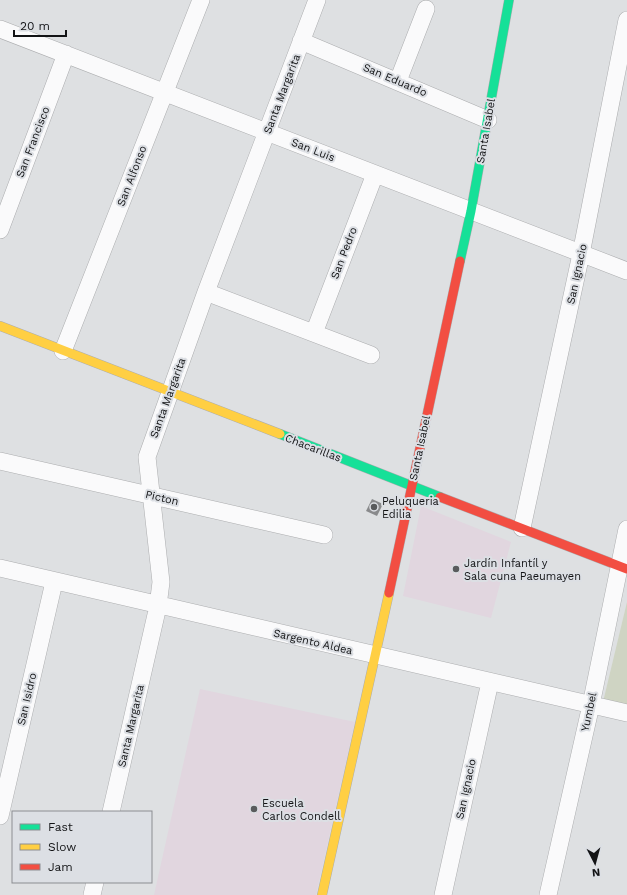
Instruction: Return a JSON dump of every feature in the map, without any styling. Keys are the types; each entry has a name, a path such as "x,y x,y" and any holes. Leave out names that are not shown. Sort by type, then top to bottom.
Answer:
{"street":[{"name":"San Alfonso","path":"63,351 201,0"},
{"name":"Santa Margarita","path":"111,811 158,606 161,582 147,456 206,292 317,0"},
{"name":"Santa Isabel","path":"322,895 376,656 471,211 509,0"},
{"path":"398,82 426,9"},
{"name":"San Ignacio","path":"522,528 581,254 627,20"},
{"name":"San Luis","path":"0,29 627,272"},
{"name":"San Eduardo","path":"301,41 488,120"},
{"name":"San Francisco","path":"0,230 66,54"},
{"name":"San Pedro","path":"314,333 375,174"},
{"path":"206,292 371,355"},
{"name":"Chacarillas","path":"0,326 623,567"},
{"name":"Picton","path":"0,461 324,535"},
{"name":"Yumbel","path":"548,895 623,567 627,529"},
{"name":"Sargento Aldea","path":"0,568 54,582 627,714"},
{"name":"San Isidro","path":"0,816 54,582"},
{"name":"San Ignacio","path":"443,895 490,682"},
{"path":"92,895 95,883"}],"shaded area":[{"name":"Jardín Infantíl y Sala cuna Paeumayen","path":"421,506 511,542 491,618 403,596"},
{"name":"Escuela Carlos Condell","path":"200,689 355,722 316,895 154,895"}],"green space":[{"path":"627,602 627,707 603,702"}],"building":[{"name":"Peluqueria Edilia","path":"372,499 383,504 377,516 366,511"}],"traffic: fast":[{"path":"460,261 471,211 509,0"},
{"path":"280,434 440,497"}],"traffic: slow":[{"path":"0,326 280,434"},
{"path":"322,895 389,593"}],"traffic: jam":[{"path":"389,593 460,261"},
{"path":"440,497 627,569"}],"place":[{"name":"Peluqueria Edilia","path":"374,507"},
{"name":"Jardín Infantíl y Sala cuna Paeumayen","path":"456,569"},
{"name":"Escuela Carlos Condell","path":"254,809"}]}
